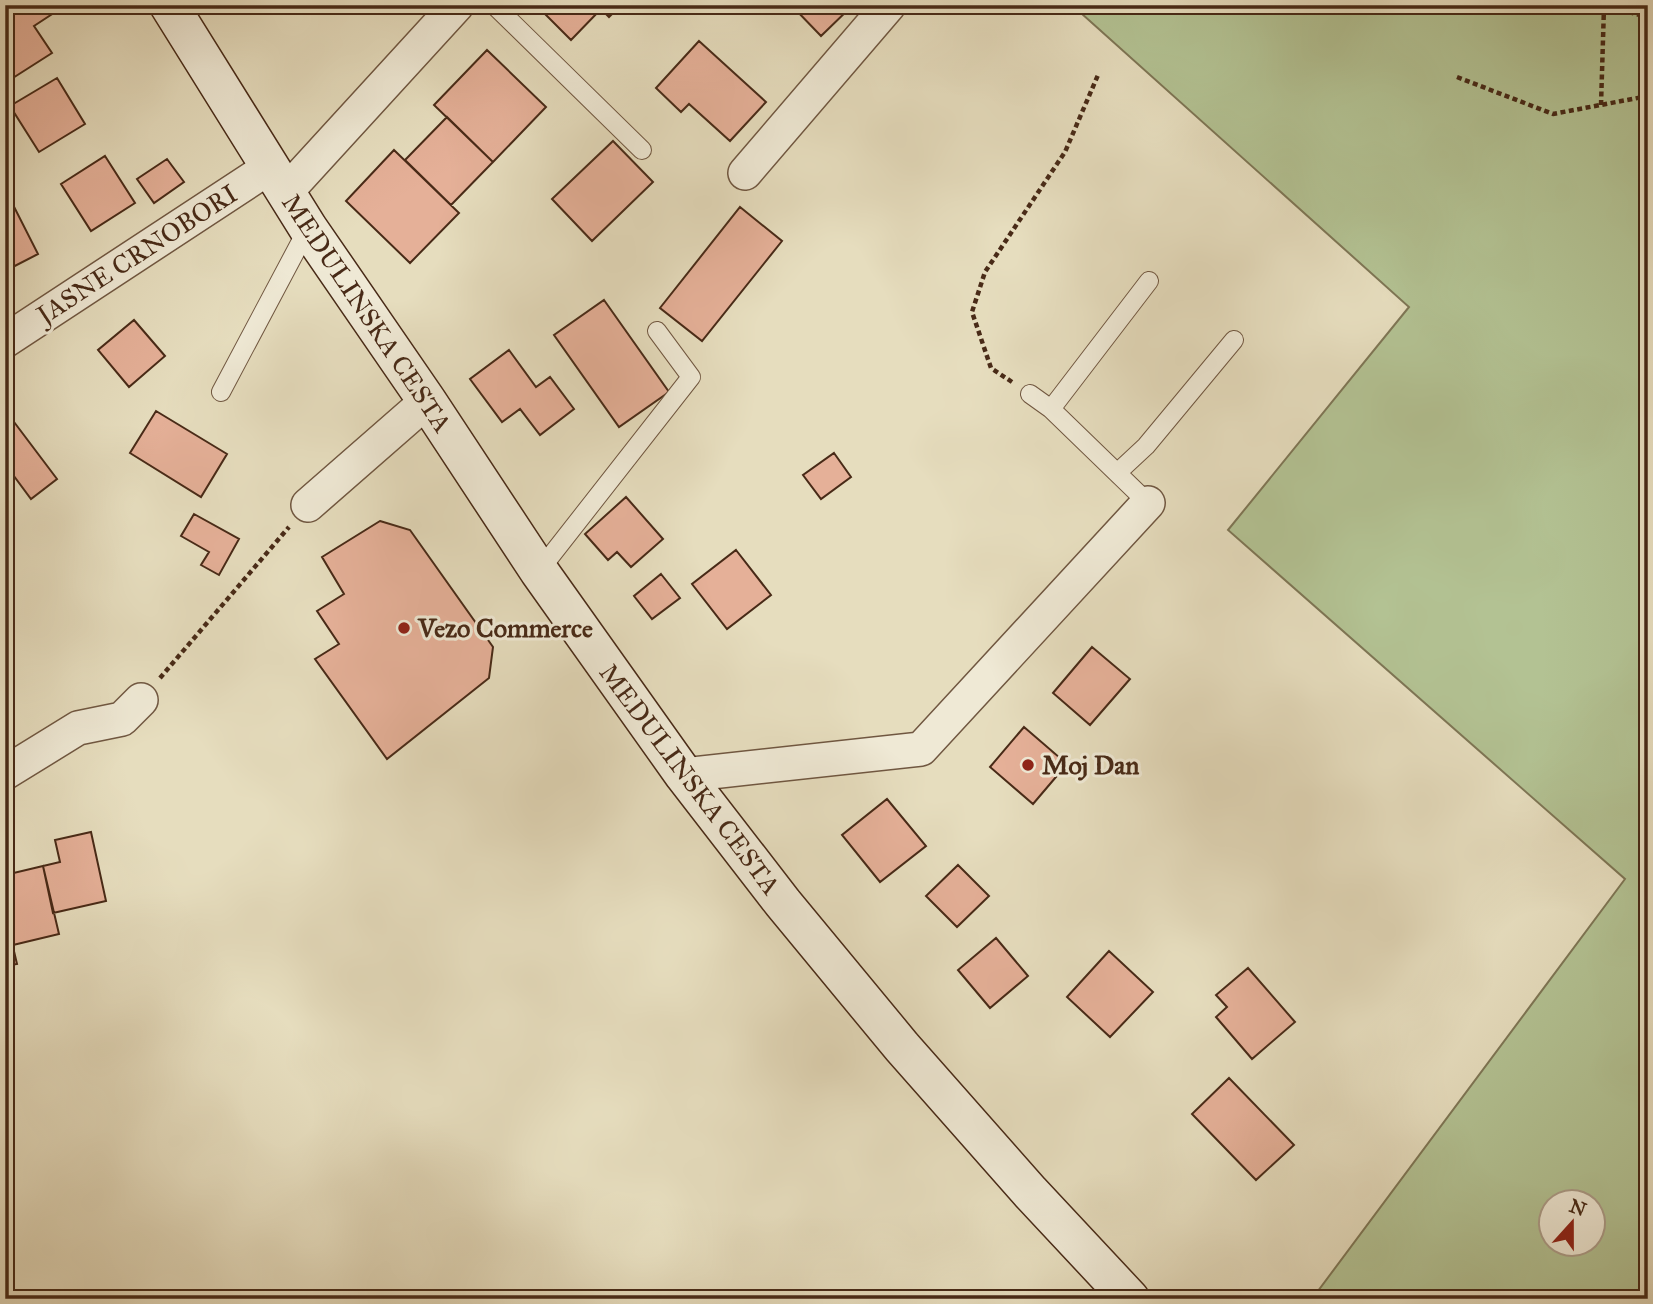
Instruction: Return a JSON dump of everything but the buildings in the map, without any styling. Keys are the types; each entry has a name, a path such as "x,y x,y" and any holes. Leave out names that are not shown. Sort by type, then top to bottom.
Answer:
{"main road":[{"name":"MEDULINSKA CESTA","path":"169,5 308,228 428,401 539,572 684,775 783,903 902,1048 1130,1299"}],"street":[{"name":"JASNE CRNOBORI","path":"5,341 277,180 457,5"},
{"path":"745,173 889,5"},
{"path":"308,505 428,401"},
{"path":"684,775 921,749 1149,503"},
{"path":"5,773 78,728 122,719 141,700"}],"lane":[{"path":"494,5 642,150"},
{"path":"220,392 308,228"},
{"path":"1051,409 1149,281"},
{"path":"539,572 691,377 657,331"},
{"path":"1117,473 1146,446 1234,340"},
{"path":"1030,394 1051,409 1149,503"}],"path":[{"path":"1601,105 1604,6 1648,17"},
{"path":"1030,394 991,368 972,312 985,272 1065,152 1098,75"},
{"path":"1457,77 1553,114 1648,96"},
{"path":"141,700 308,505"}],"green space":[{"path":"1072,5 1648,5 1648,1299 1312,1299 1625,879 1228,530 1409,307"}],"place":[{"name":"Vezo Commerce","path":"404,628"},
{"name":"Moj Dan","path":"1028,765"}]}
